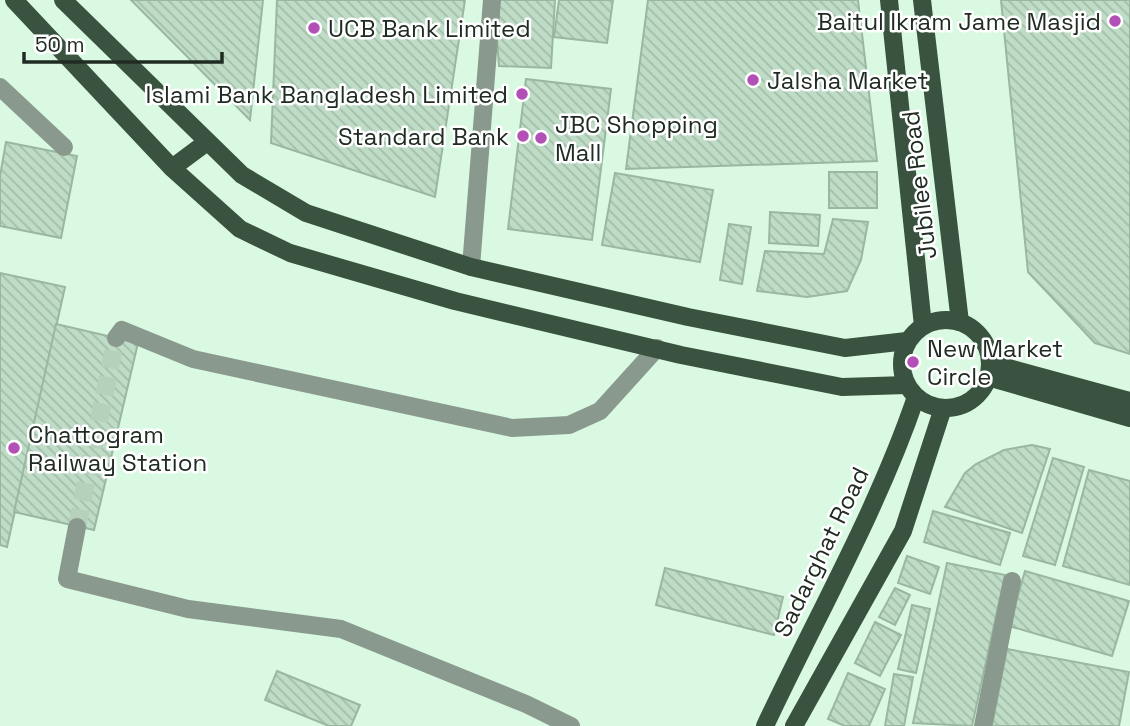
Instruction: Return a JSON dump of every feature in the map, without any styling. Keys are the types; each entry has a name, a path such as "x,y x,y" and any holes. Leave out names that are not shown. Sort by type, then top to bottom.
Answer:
{"main road":[{"path":"14,0 172,168 240,229 290,253 455,301 657,348 842,387 911,391"},
{"path":"64,0 242,175 306,213 471,267 688,317 845,348 907,341 923,326 934,321 960,322 981,338 989,370 971,400 958,406 943,408 929,405 911,391 902,371 907,341"},
{"path":"889,0 923,326"},
{"name":"Jubilee Road","path":"922,0 960,322"},
{"path":"172,168 207,142"},
{"path":"989,370 1130,401"},
{"path":"989,370 1130,418"},
{"name":"Sadarghat Road","path":"765,726 898,451 911,391"},
{"path":"794,726 903,531 943,408"}],"street":[{"path":"471,267 492,0"},
{"path":"0,87 64,147"},
{"path":"116,338 122,330 193,359 512,428 569,425 600,411 657,348"},
{"path":"77,527 67,579 188,609 341,629 526,704 571,726"},
{"path":"983,726 1012,581"}],"building":[{"path":"131,0 263,0 250,120"},
{"path":"277,0 465,0 435,197 271,143"},
{"path":"494,0 555,0 551,68 499,66"},
{"path":"559,0 613,0 607,43 554,37"},
{"name":"Jalsha Market","path":"648,0 858,0 877,161 626,169"},
{"path":"1001,0 1130,0 1130,354 1095,343 1028,272"},
{"path":"526,79 611,89 592,240 508,229"},
{"path":"6,142 77,156 61,238 0,226 0,176"},
{"path":"829,172 877,172 877,208 829,208"},
{"path":"615,173 713,190 700,262 602,245"},
{"path":"770,212 820,215 818,246 769,243"},
{"path":"833,219 868,222 861,260 847,291 807,297 757,291 765,251 824,254"},
{"path":"729,224 751,227 742,284 720,280"},
{"name":"Chattogram Railway Station","path":"0,273 65,287 7,547 0,545"},
{"path":"56,324 138,343 94,530 14,512"},
{"path":"1032,445 1050,449 1022,533 945,507 965,473 976,464 1004,450"},
{"path":"1053,458 1084,467 1055,565 1023,556"},
{"path":"1089,470 1130,481 1130,585 1063,566"},
{"path":"933,511 1010,533 1000,565 924,542"},
{"path":"907,556 939,567 930,594 898,583"},
{"path":"947,563 1005,575 972,726 913,723"},
{"path":"665,568 783,597 774,635 656,605"},
{"path":"1025,571 1129,601 1112,656 1009,626"},
{"path":"895,588 910,595 895,625 879,617"},
{"path":"912,605 930,609 916,673 898,669"},
{"path":"875,622 901,635 880,676 855,663"},
{"path":"1007,649 1129,672 1119,726 992,726"},
{"path":"277,671 360,705 351,726 329,726 265,700"},
{"path":"848,673 885,689 869,726 845,726 828,719"},
{"path":"894,674 913,677 904,726 885,726"}],"tunnel":[{"path":"77,527 116,338"}],"place":[{"name":"Baitul Ikram Jame Masjid","path":"1115,21"},
{"name":"UCB Bank Limited","path":"314,28"},
{"name":"Jalsha Market","path":"753,80"},
{"name":"Islami Bank Bangladesh Limited","path":"522,94"},
{"name":"Standard Bank","path":"523,136"},
{"name":"JBC Shopping Mall","path":"541,138"},
{"name":"New Market Circle","path":"913,362"},
{"name":"Chattogram Railway Station","path":"14,448"}]}
